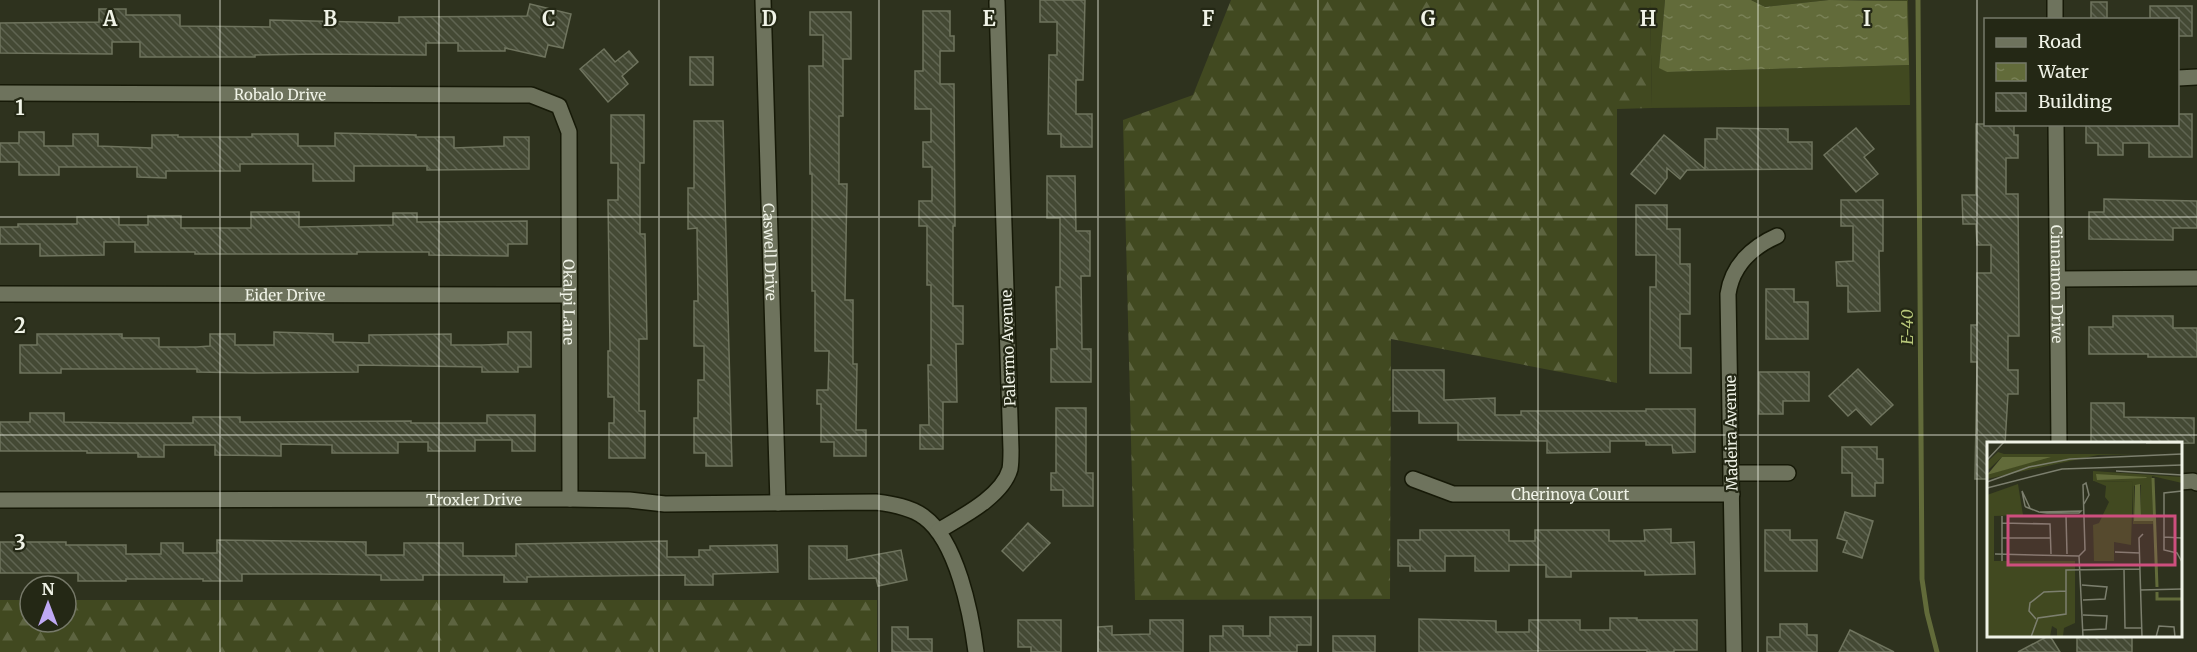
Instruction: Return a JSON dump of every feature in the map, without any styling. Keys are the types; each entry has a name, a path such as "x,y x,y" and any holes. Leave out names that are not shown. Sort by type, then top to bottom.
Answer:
{"street":[{"name":"Caswell Drive","path":"763,0 778,503"},
{"path":"2055,0 2055,18"},
{"name":"Palermo Avenue","path":"938,531 977,508 1000,488 1009,470 1011,450 997,2"},
{"path":"2179,78 2197,77"},
{"name":"Robalo Drive","path":"0,93 531,95 559,106"},
{"name":"Okalpi Lane","path":"559,106 569,132 570,499"},
{"name":"Cinnamon Drive","path":"2056,126 2059,442"},
{"name":"Madeira Avenue","path":"1734,652 1728,316 1730,285 1739,265 1751,252 1762,242 1777,236"},
{"path":"2058,279 2197,278"},
{"name":"Eider Drive","path":"0,294 569,295"},
{"path":"1732,473 1788,473"},
{"name":"Cherinoya Court","path":"1413,478 1453,494 1732,494"},
{"path":"2182,482 2197,483"},
{"name":"Troxler Drive","path":"0,500 570,499 629,500 665,504 876,502 893,504 924,517 938,531"},
{"path":"938,531 961,581 973,627 976,652"}],"green space":[{"path":"1231,0 1650,0 1652,108 1617,109 1617,383 1391,339 1390,599 1135,600 1123,120 1193,95"},
{"path":"1650,0 1665,0 1659,67 1667,72 1909,65 1907,1 1863,0 1908,0 1910,105 1652,108"},
{"path":"1751,0 1829,0 1765,7"},
{"path":"0,600 18,600 18,634 78,634 78,600 877,600 877,652 0,652"}],"water":[{"path":"1665,0 1751,0 1765,7 1829,0 1907,1 1909,65 1667,72 1659,68"}],"building":[{"path":"1040,0 1085,0 1083,80 1076,80 1076,114 1092,114 1092,147 1061,147 1061,134 1048,134 1049,55 1057,55 1057,22 1040,22"},
{"path":"2091,2 2107,2 2107,18 2091,18"},
{"path":"530,4 571,14 563,48 548,45 545,57 505,48 505,51 458,51 458,43 426,43 426,55 140,57 140,42 112,42 112,54 0,53 0,23 99,22 99,9 126,9 126,15 180,15 180,26 270,27 270,20 399,23 399,17 527,16"},
{"path":"2150,6 2192,6 2192,36 2179,36 2179,18 2150,18"},
{"path":"923,11 950,11 950,36 954,36 954,51 940,51 940,84 954,84 953,306 963,306 963,344 956,344 957,402 943,402 943,449 920,449 920,425 929,425 928,365 931,365 931,285 927,285 927,226 919,226 919,201 932,201 932,167 923,167 923,142 931,142 931,109 915,109 915,71 923,71"},
{"path":"810,12 851,12 851,59 843,59 843,116 839,116 839,184 847,184 845,300 853,300 853,364 857,364 856,430 866,430 866,456 834,456 834,442 821,442 821,404 817,404 817,390 828,390 829,351 815,351 809,66 823,66 823,35 810,35"},
{"path":"604,49 615,62 629,51 638,62 622,76 628,84 608,102 580,69"},
{"path":"690,57 713,57 713,85 690,85"},
{"path":"2179,114 2192,114 2192,157 2149,157 2149,143 2123,143 2123,155 2098,155 2098,143 2086,143 2086,126 2179,126"},
{"path":"611,115 644,115 644,163 640,163 640,234 645,234 647,339 639,339 639,411 645,411 645,458 609,458 609,423 614,423 614,397 608,397 608,351 610,351 608,200 618,200 618,163 611,163"},
{"path":"694,121 723,121 732,466 706,466 706,453 694,453 694,418 698,418 698,380 704,380 704,346 694,346 694,301 698,301 697,228 688,229 688,188 694,188"},
{"path":"1976,124 2014,126 2014,135 2018,135 2018,158 2006,158 2006,194 2018,194 2019,336 2008,336 2008,370 2018,370 2018,394 2008,394 2005,442 1987,442 1987,479 1975,479 1977,362 1971,362 1971,325 1977,325 1977,273 1991,273 1991,245 1977,245 1976,224 1963,224 1962,195 1976,195"},
{"path":"1717,128 1788,129 1788,142 1812,142 1812,169 1687,170 1680,179 1667,168 1667,178 1655,194 1631,174 1664,135 1705,169 1705,139 1717,139"},
{"path":"1856,128 1874,149 1864,157 1878,174 1856,192 1824,155"},
{"path":"19,132 44,132 44,146 73,146 73,134 98,134 98,146 152,148 152,135 252,137 252,134 298,134 298,146 335,146 335,133 416,135 416,137 454,137 454,148 504,146 504,137 529,137 529,169 427,170 427,166 354,166 354,181 313,181 313,164 240,164 240,171 166,171 166,178 137,177 137,167 59,167 59,175 19,175 19,162 0,162 0,143 19,143"},
{"path":"1047,176 1075,176 1076,231 1090,231 1090,276 1081,276 1082,349 1091,349 1091,382 1051,382 1051,349 1057,349 1056,287 1060,287 1060,218 1047,218"},
{"path":"2104,199 2197,201 2197,228 2173,228 2173,240 2089,239 2089,212 2104,212"},
{"path":"1841,200 1883,200 1883,251 1879,251 1880,311 1848,312 1848,286 1837,286 1836,262 1853,261 1853,226 1841,226"},
{"path":"1636,205 1667,205 1667,229 1680,229 1680,264 1690,264 1690,314 1680,314 1680,348 1691,348 1691,373 1650,373 1650,287 1656,287 1656,255 1636,255"},
{"path":"251,212 299,212 299,227 393,225 393,213 417,213 417,222 527,221 527,244 508,244 508,256 429,255 429,252 195,254 195,252 135,252 135,242 104,242 104,255 40,256 40,244 0,244 0,227 18,227 18,224 77,224 77,217 119,217 119,225 148,225 148,216 181,216 181,228 251,228"},
{"path":"1766,289 1794,289 1794,302 1808,302 1808,339 1766,339"},
{"path":"2113,316 2173,316 2173,328 2197,328 2197,357 2089,354 2089,327 2113,327"},
{"path":"274,332 333,334 333,342 369,343 369,335 451,334 451,345 482,345 508,344 508,332 531,332 531,367 518,367 518,372 482,372 482,367 358,365 358,372 254,373 197,372 197,369 61,369 61,373 20,373 20,345 37,345 37,334 122,334 122,338 159,338 159,347 197,347 210,346 210,334 235,334 235,345 274,345"},
{"path":"1858,369 1893,405 1871,425 1856,409 1848,416 1829,396"},
{"path":"1393,370 1444,370 1444,400 1495,398 1495,415 1521,415 1521,411 1695,409 1695,452 1673,453 1672,445 1646,445 1646,441 1610,441 1610,452 1547,453 1547,441 1458,440 1458,423 1419,423 1419,411 1393,411"},
{"path":"1759,372 1809,372 1809,401 1783,401 1783,414 1759,414"},
{"path":"2091,403 2124,403 2124,417 2194,418 2194,443 2091,442"},
{"path":"1056,408 1086,408 1086,473 1093,473 1093,506 1063,506 1063,490 1051,490 1051,473 1056,473"},
{"path":"30,413 64,413 64,422 123,423 193,423 193,417 240,417 240,422 487,423 487,415 535,415 535,451 512,451 512,440 475,440 475,451 428,451 428,442 398,442 398,453 332,453 332,445 281,444 281,456 215,455 215,445 164,445 164,457 138,457 138,453 87,453 87,451 0,451 0,422 30,422"},
{"path":"1842,447 1877,447 1877,459 1883,459 1883,483 1875,483 1875,496 1852,496 1852,473 1842,473"},
{"path":"1845,512 1873,521 1862,558 1843,552 1847,541 1837,538"},
{"path":"1028,523 1050,543 1023,571 1002,551"},
{"path":"1671,529 1671,543 1694,542 1695,574 1645,575 1645,571 1571,571 1571,577 1546,577 1546,565 1509,565 1509,571 1475,571 1475,556 1445,556 1445,571 1410,571 1410,566 1398,566 1398,540 1420,540 1420,530 1509,530 1509,541 1535,541 1535,530 1609,530 1609,541 1645,541 1644,530"},
{"path":"1765,530 1790,530 1790,540 1817,540 1817,571 1765,571"},
{"path":"217,540 366,542 366,555 404,555 404,543 463,543 463,556 516,556 516,544 667,541 667,557 699,557 699,550 710,550 710,546 777,545 778,572 713,574 713,585 685,585 685,575 527,577 527,582 504,582 504,575 423,575 423,580 381,580 381,575 318,574 242,574 242,581 126,579 126,581 78,581 78,573 0,573 0,542 126,545 126,554 161,554 161,543 183,543 183,553 217,553"},
{"path":"809,546 847,546 847,560 901,550 907,580 878,586 876,578 809,579"},
{"path":"1270,617 1311,617 1311,645 1297,645 1297,652 1210,652 1210,636 1223,636 1223,626 1243,626 1243,636 1270,636"},
{"path":"1610,618 1697,620 1697,650 1674,650 1674,652 1647,652 1647,650 1419,652 1419,619 1496,621 1496,632 1529,632 1529,620 1580,620 1580,630 1610,630"},
{"path":"1018,620 1061,620 1061,652 1031,652 1031,647 1018,647"},
{"path":"1150,620 1183,620 1183,652 1098,652 1098,627 1112,626 1112,635 1150,634"},
{"path":"1780,624 1807,624 1807,635 1817,635 1817,652 1767,652 1767,637 1780,637"},
{"path":"892,627 908,627 908,639 932,639 932,652 892,652"},
{"path":"1850,630 1894,652 1839,652"},
{"path":"1333,636 1375,636 1375,652 1333,652"},
{"path":"2046,637 2051,637 2060,652 2018,652"},
{"path":"2077,637 2132,637 2132,652 2077,652"}],"waterway":[{"name":"E-40","path":"1918,0 1922,579 1927,613 1937,652"}]}
